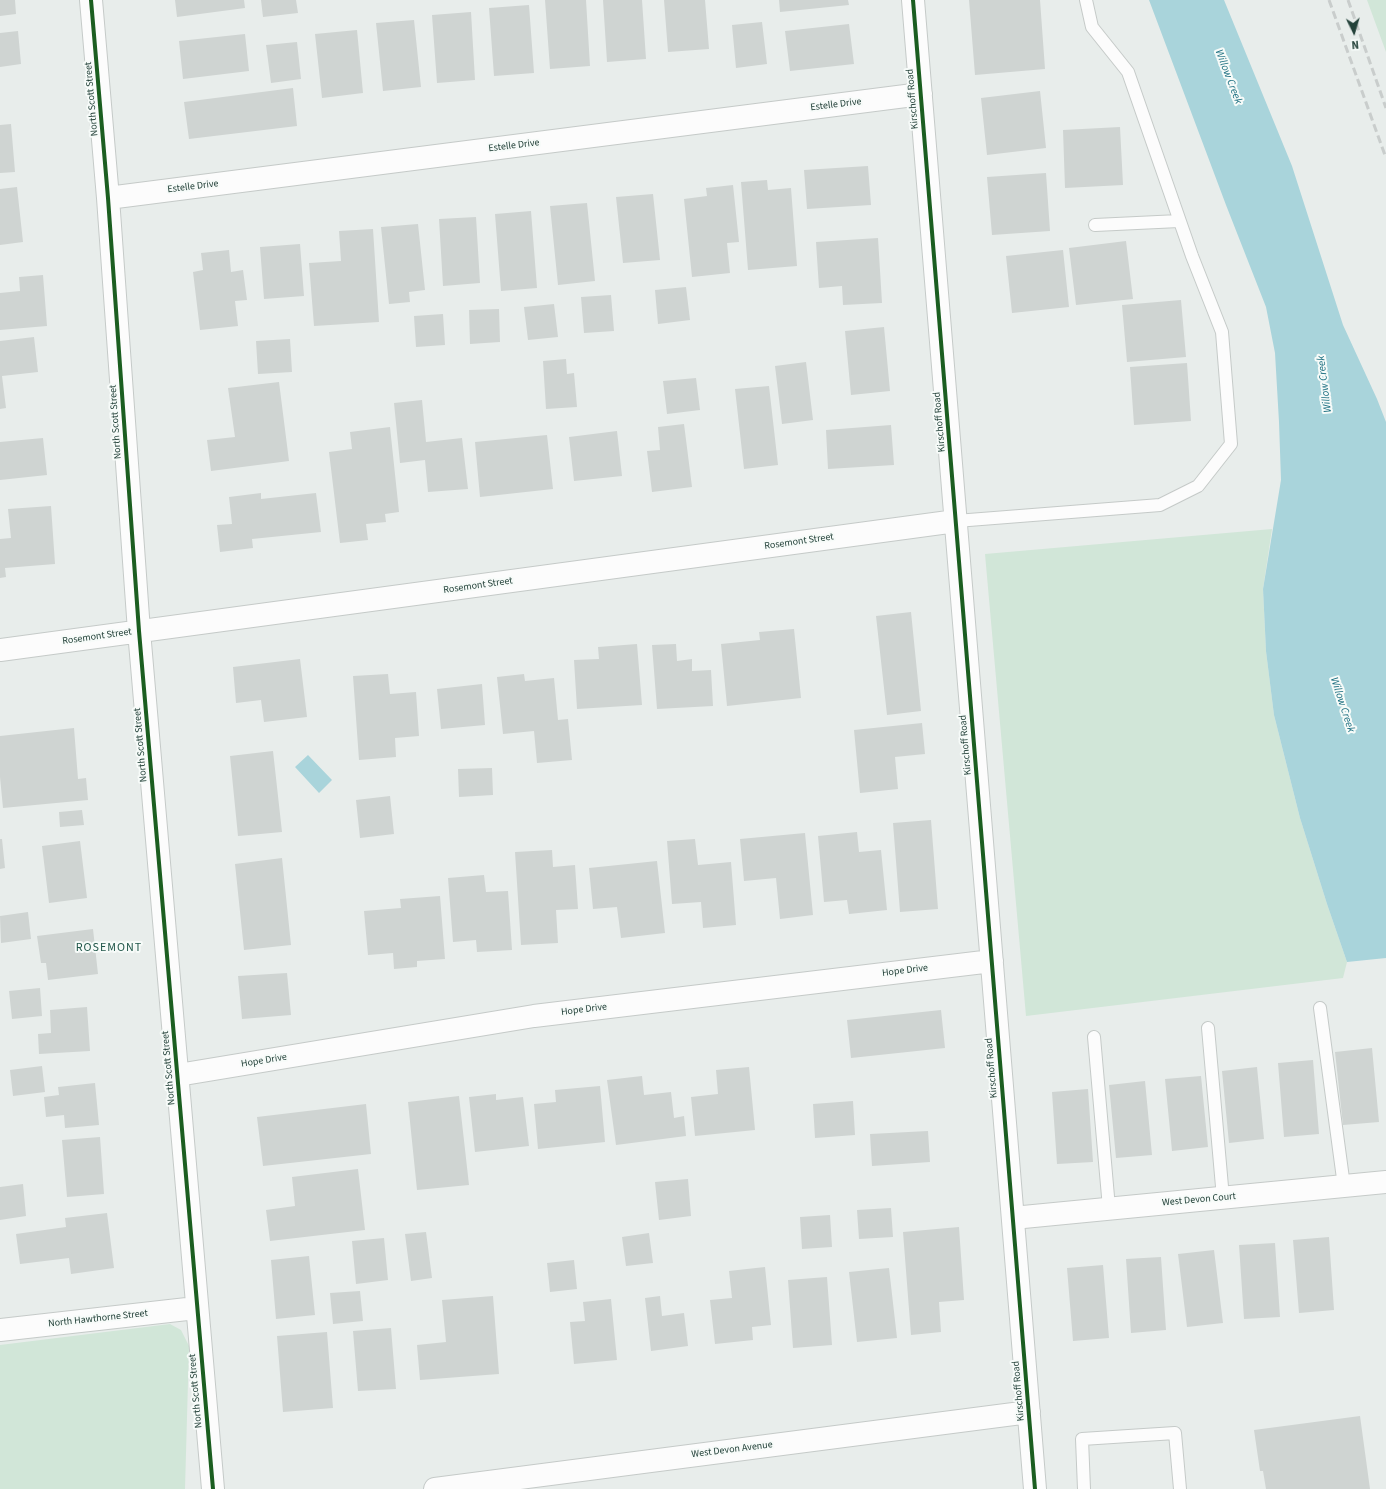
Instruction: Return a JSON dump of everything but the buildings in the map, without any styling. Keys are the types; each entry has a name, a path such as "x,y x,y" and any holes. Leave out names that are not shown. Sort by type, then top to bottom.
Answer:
{"street":[{"name":"North Scott Street","path":"91,0 108,198 140,631 178,1075 196,1308 213,1489"},
{"name":"Kirschoff Road","path":"913,0 1035,1489"},
{"name":"Estelle Drive","path":"108,198 921,94"},
{"name":"Rosemont Street","path":"0,650 956,521"},
{"name":"Hope Drive","path":"178,1075 534,1016 992,961"},
{"name":"West Devon Court","path":"1013,1218 1386,1182"},
{"name":"North Hawthorne Street","path":"0,1330 196,1308"},
{"name":"West Devon Avenue","path":"435,1489 1029,1412"}],"lane":[{"path":"956,521 1160,505 1198,486 1231,444 1222,332 1179,221 1128,72 1092,27 1086,0"},
{"path":"1095,225 1179,221"},
{"path":"1320,1008 1344,1186"},
{"path":"1208,1028 1223,1198"},
{"path":"1094,1037 1109,1208"},
{"path":"1084,1489 1082,1439 1175,1433 1180,1489"}],"green space":[{"path":"1367,0 1386,0 1386,52"},
{"path":"1272,529 1263,589 1266,651 1274,715 1300,818 1347,962 1343,978 1026,1016 985,554"},
{"path":"170,1324 181,1330 189,1346 185,1489 0,1489 0,1345"}],"water":[{"name":"Willow Creek","path":"1149,0 1224,0 1292,166 1343,325 1386,422 1386,958 1347,962 1300,818 1274,715 1266,651 1263,589 1281,480 1275,353 1266,307"},
{"path":"308,755 332,780 319,793 295,767"}],"railway":[{"path":"1329,0 1386,158"},
{"path":"1348,0 1386,108"}],"cycle path":[{"path":"91,0 108,198 139,631 213,1489"},
{"path":"913,0 1035,1489"}],"district":[{"name":"ROSEMONT","path":"109,948"}]}
